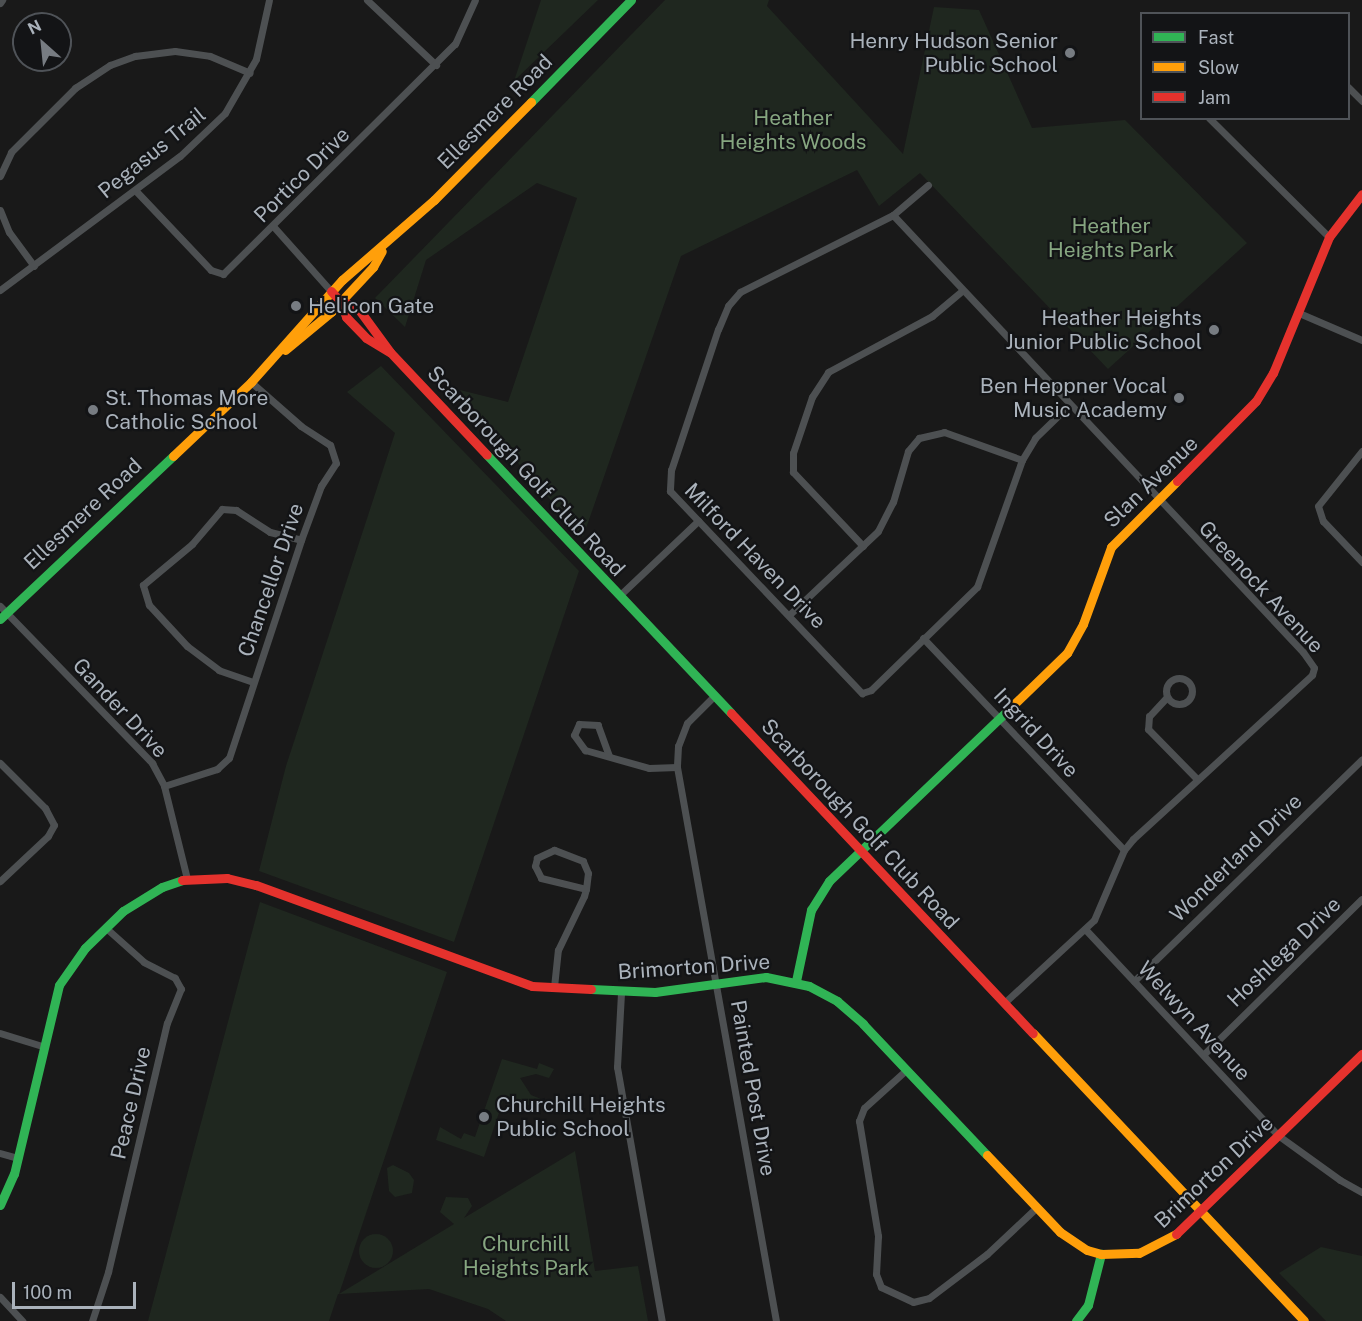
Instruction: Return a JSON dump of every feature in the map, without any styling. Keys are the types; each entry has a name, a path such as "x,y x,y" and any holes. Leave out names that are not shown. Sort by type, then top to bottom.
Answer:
{"street":[{"name":"Pegasus Trail","path":"0,290 135,190 202,137 225,113 250,73 262,41 269,0"},
{"path":"367,0 436,65"},
{"name":"Portico Drive","path":"135,190 218,275 234,267 436,65 460,38 475,0"},
{"name":"Ellesmere Road","path":"2,612 251,382 331,291 383,248 631,0"},
{"path":"0,176 11,152 89,76 110,65 135,56 175,51 210,56 250,73"},
{"path":"1350,89 1362,101"},
{"path":"1211,120 1329,237"},
{"name":"Milford Haven Drive","path":"928,185 893,215 755,282 728,306 668,479 670,491 862,693 871,690 977,587 1022,460 1035,438 1069,405"},
{"name":"Slan Avenue","path":"796,981 815,902 829,881 1071,648 1111,547 1256,401 1273,373 1329,237 1362,194"},
{"path":"0,210 9,232 34,266"},
{"name":"Greenock Avenue","path":"893,215 1303,652 1314,668 1312,675 1197,779 1124,850 1105,902 1085,929 1004,1003"},
{"path":"273,226 331,291"},
{"name":"Ellesmere Road","path":"269,362 340,301 373,267 383,248"},
{"name":"Scarborough Golf Club Road","path":"331,291 340,301 344,314 352,324 390,352 1304,1321"},
{"path":"862,546 793,472 793,453 812,397 828,372 932,316 962,291"},
{"name":"Scarborough Golf Club Road","path":"340,301 357,307 376,328 390,352"},
{"path":"1299,313 1362,340"},
{"name":"Chancellor Drive","path":"164,786 217,769 229,758 301,540 321,486 336,463 334,450 251,382"},
{"path":"789,615 862,546 887,515 908,451 919,438 944,432 1022,460"},
{"path":"1362,451 1318,506 1323,522 1362,562"},
{"path":"254,682 219,670 187,646 149,605 144,585 192,544 222,509 236,510 270,532 301,540"},
{"path":"620,596 698,521"},
{"name":"Gander Drive","path":"2,612 148,758 164,786 187,879"},
{"name":"Ingrid Drive","path":"923,638 1124,850"},
{"path":"1167,697 1174,703 1187,702 1192,695 1191,684 1184,678 1174,678 1167,685 1167,697 1149,716 1148,729 1197,779"},
{"name":"Painted Post Drive","path":"714,696 687,723 678,746 677,767 718,983 776,1321"},
{"path":"609,756 598,725 579,724 574,735 577,745 609,756 649,768 677,767"},
{"name":"Wonderland Drive","path":"1134,981 1362,759"},
{"path":"0,763 45,808 54,825 48,836 0,881"},
{"path":"554,987 558,950 586,889 587,868 580,859 554,850 537,858 535,866 541,878 586,889"},
{"name":"Brimorton Drive","path":"0,1205 18,1158 42,1046 59,985 85,948 143,897 187,879 227,878 256,885 513,980 554,987 621,993 718,983 746,977 796,981 844,1007 1036,1208 1074,1242 1101,1254 1149,1250 1173,1237 1201,1214 1362,1054"},
{"name":"Hoshlega Drive","path":"1204,1054 1362,899"},
{"name":"Peace Drive","path":"92,1321 108,1272 167,1023 181,989 175,978 144,962 106,928"},
{"name":"Welwyn Avenue","path":"1085,929 1279,1136 1340,1180 1362,1192"},
{"path":"621,993 618,1067 662,1321"},
{"path":"0,1033 42,1046"},
{"path":"905,1071 864,1108 859,1121 876,1225 876,1274 881,1287 913,1302 930,1298 987,1254 1036,1208"},
{"path":"0,1154 18,1158"},
{"path":"1076,1321 1088,1305 1101,1254"},
{"path":"0,1297 22,1321"}],"green space":[{"path":"541,0 598,0 514,81"},
{"path":"665,0 769,0 767,6 903,154 934,7 979,10 1032,128 1125,120 1247,243 1108,369 920,173 879,206 857,170 681,256 583,537 498,440 460,390 508,402 577,198 537,183 426,260 405,327 375,298"},
{"path":"381,366 579,571 454,942 259,871 286,766 395,433 347,392"},
{"path":"260,902 447,972 329,1321 148,1321"},
{"path":"502,1059 537,1069 539,1063 554,1069 549,1078 536,1074 520,1078 531,1095 541,1099 539,1108 504,1098 484,1157 436,1140 440,1127 461,1139 464,1133 475,1137"},
{"name":"Churchill Heights Park","path":"575,1151 595,1271 638,1266 648,1321 506,1321 488,1309 429,1289 339,1294 454,1224 440,1212 446,1197 468,1198 472,1206 464,1218"},
{"path":"393,1165 409,1173 414,1180 412,1193 395,1197 389,1191 387,1168"},
{"path":"376,1234 388,1239 393,1251 388,1263 376,1268 364,1263 359,1251 364,1239"},
{"path":"1321,1247 1362,1256 1362,1321 1326,1321 1279,1273"}],"traffic: fast":[{"path":"531,102 631,0"},
{"path":"487,455 731,713"},
{"path":"0,619 173,456"},
{"path":"796,981 811,910 829,881 1011,707"},
{"path":"0,1205 14,1174 59,985 85,948 123,911 162,887 182,880"},
{"path":"591,989 655,992 766,977 809,986 837,1001 863,1024 987,1155"},
{"path":"1076,1321 1088,1305 1101,1254"}],"traffic: slow":[{"path":"173,456 251,382 342,280 434,200 531,102"},
{"path":"285,350 331,312 373,267 382,251"},
{"path":"1011,707 1067,653 1083,624 1111,547 1177,481"},
{"path":"1033,1033 1304,1321"},
{"path":"987,1155 1060,1232 1087,1250 1101,1254 1139,1253 1176,1234"}],"traffic: jam":[{"path":"1177,481 1256,401 1273,373 1329,237 1362,194"},
{"path":"331,291 340,301 357,307 390,352 487,455"},
{"path":"340,301 346,317 366,338 389,352"},
{"path":"731,713 1033,1033"},
{"path":"182,880 227,878 256,885 532,986 591,989"},
{"path":"1176,1234 1362,1054"}],"place":[{"name":"Henry Hudson Senior Public School","path":"1070,53"},
{"name":"Helicon Gate","path":"296,306"},
{"name":"Heather Heights Junior Public School","path":"1214,330"},
{"name":"Ben Heppner Vocal Music Academy","path":"1179,398"},
{"name":"St. Thomas More Catholic School","path":"93,410"},
{"name":"Churchill Heights Public School","path":"484,1117"}],"park label":[{"name":"Heather Heights Woods","path":"793,130"},
{"name":"Heather Heights Park","path":"1111,238"}]}
